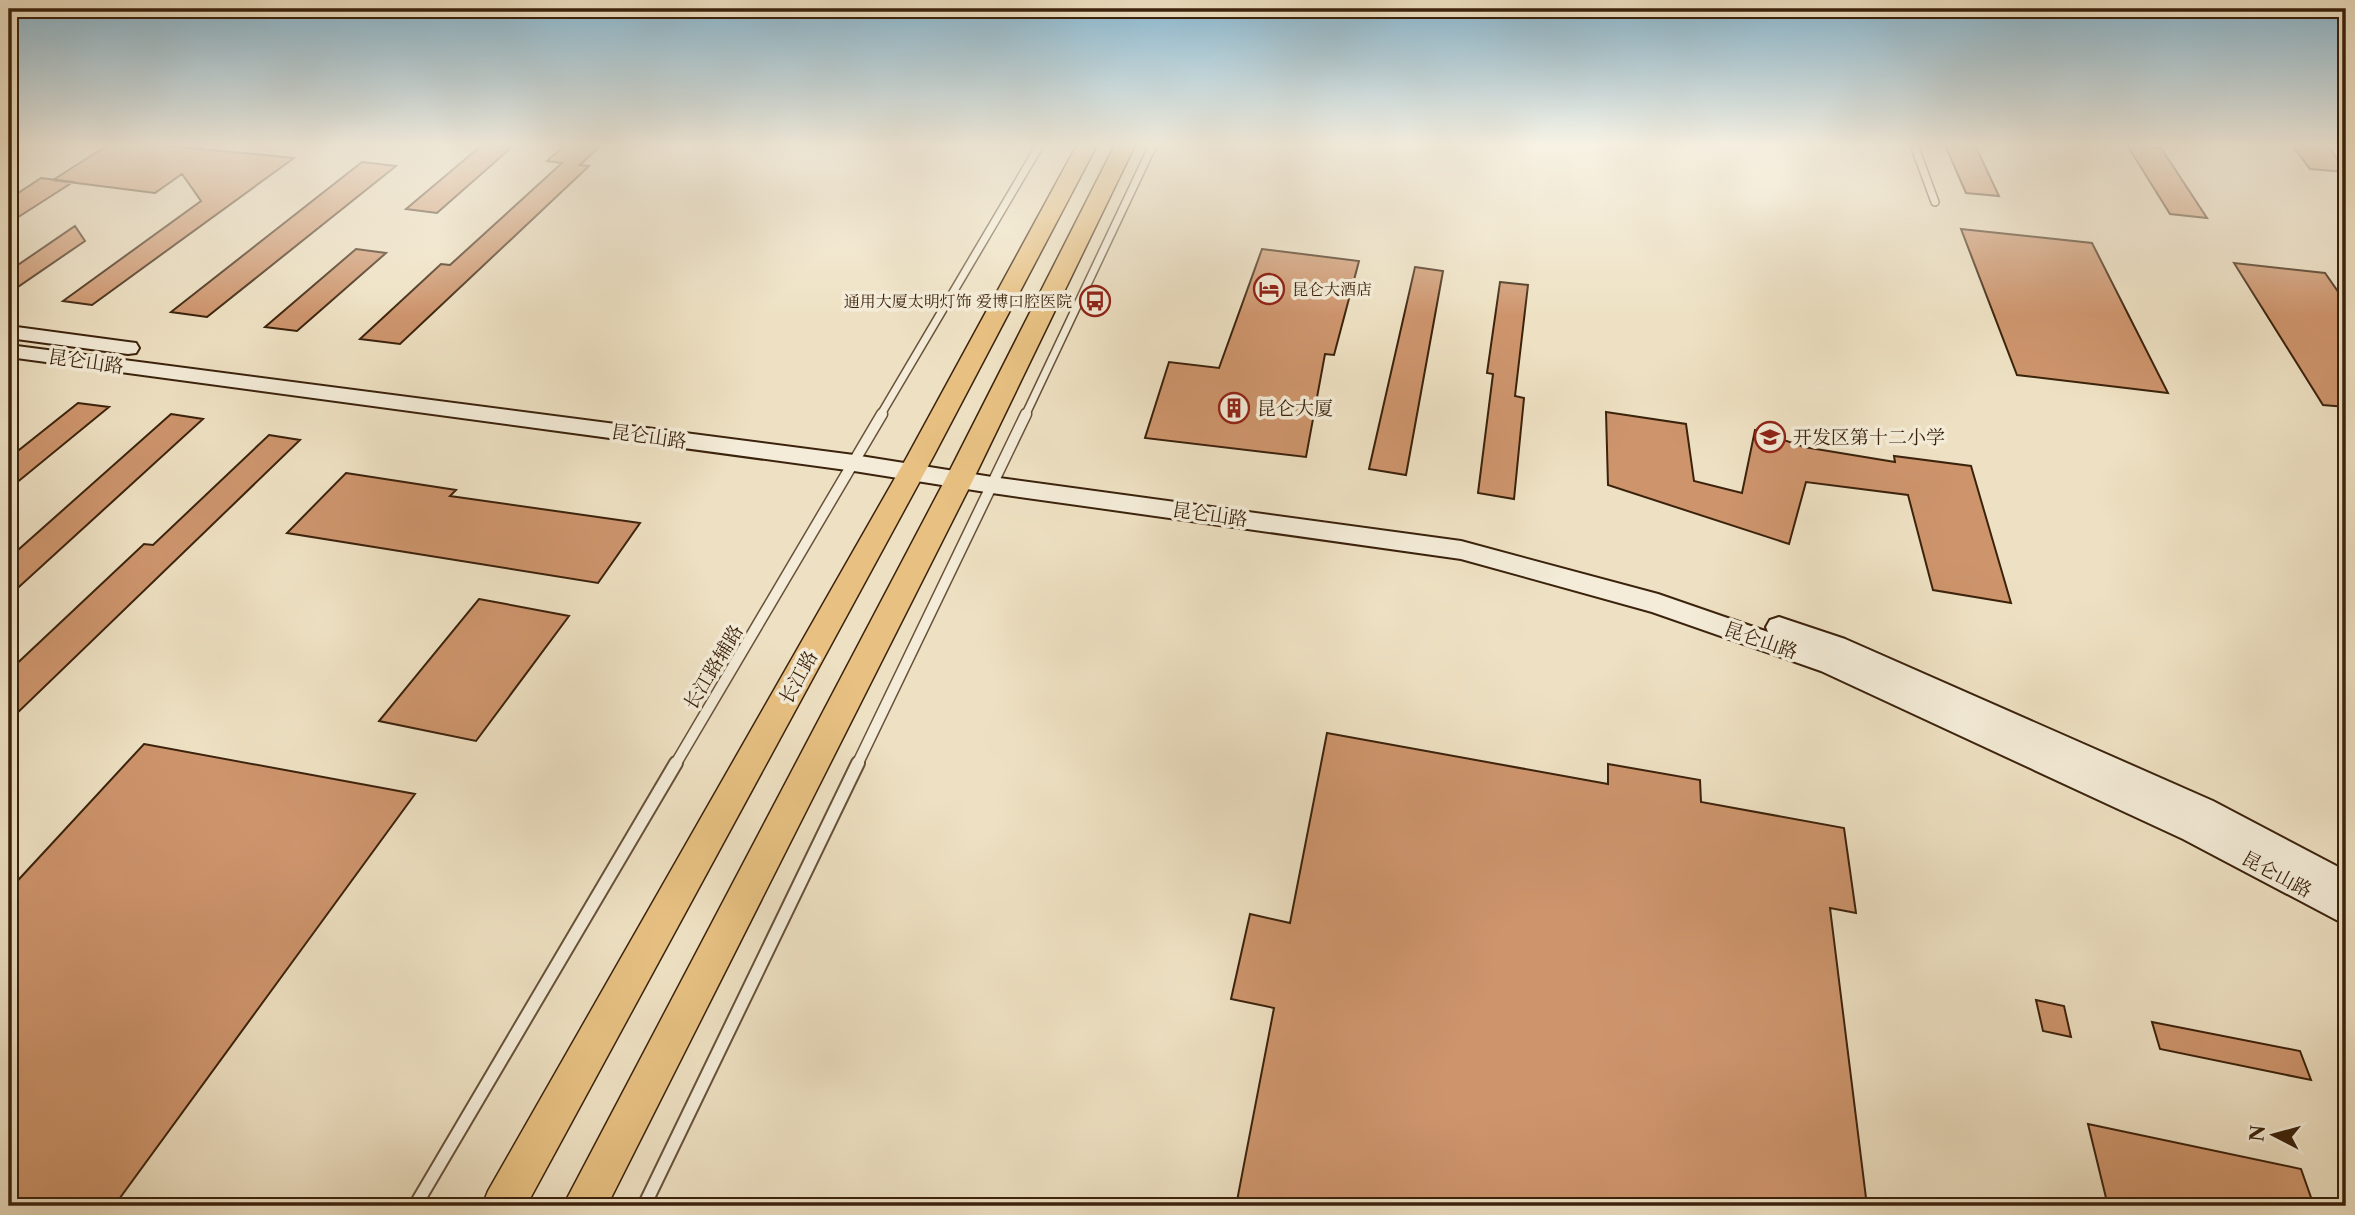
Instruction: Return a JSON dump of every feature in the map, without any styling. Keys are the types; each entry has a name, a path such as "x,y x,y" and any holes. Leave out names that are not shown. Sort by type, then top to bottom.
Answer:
{"main road":[{"name":"长江路","path":"503,1206 916,464 1057,202"},
{"path":"584,1206 963,472 1097,202"}],"street":[{"name":"昆仑山路","path":"9,332 916,464 1461,550 1658,604 1831,664 2194,830 2346,911"},
{"name":"昆仑山路","path":"9,351 858,456"},
{"name":"昆仑山路","path":"996,478 1176,492 1464,535 1656,587 1835,646 2202,810 2346,886"}],"lane":[{"name":"长江路辅路","path":"415,1206 1007,202"},
{"path":"644,1206 996,478 1126,202"}],"building":[{"path":"9,202 42,202 9,223"},
{"path":"200,202 234,202 92,305 63,301"},
{"path":"311,202 351,202 207,317 171,312"},
{"path":"415,202 450,202 437,213 406,209"},
{"path":"520,202 551,202 400,344 360,339 441,264 450,265"},
{"path":"2162,202 2196,202 2207,218 2170,214"},
{"path":"75,226 85,241 9,293 9,271"},
{"path":"1961,229 2092,243 2168,393 2017,375"},
{"path":"356,249 386,253 297,331 265,327"},
{"path":"1262,249 1359,261 1334,355 1325,354 1306,457 1145,438 1169,362 1219,368"},
{"path":"2234,263 2325,273 2346,303 2346,407 2323,405"},
{"path":"1415,267 1443,271 1406,475 1369,469"},
{"path":"1500,282 1528,285 1515,396 1524,398 1514,499 1478,493 1493,374 1487,373"},
{"path":"78,403 109,407 9,489 9,458"},
{"path":"1606,412 1686,424 1694,481 1742,493 1755,430 1804,447 1895,462 1894,456 1971,466 2011,603 1933,590 1908,495 1806,482 1789,544 1608,485"},
{"path":"171,414 203,419 9,596 9,558"},
{"path":"269,435 300,440 9,721 9,671 144,544 153,545"},
{"path":"346,473 456,490 450,496 640,523 598,583 287,533"},
{"path":"479,599 569,616 476,741 379,721"},
{"path":"1327,733 1608,784 1608,764 1700,780 1701,802 1844,828 1856,913 1830,908 1867,1206 1236,1206 1274,1008 1231,999 1250,914 1290,923"},
{"path":"144,744 415,794 114,1206 9,1206 9,890"},
{"path":"2036,1000 2064,1006 2071,1037 2043,1031"},
{"path":"2152,1022 2300,1051 2311,1080 2160,1049"},
{"path":"2088,1124 2301,1169 2314,1206 2108,1206"}],"place":[{"name":"昆仑大酒店","path":"1269,289"},
{"name":"通用大厦太明灯饰 爱博口腔医院","path":"1095,301"},
{"name":"昆仑大厦","path":"1234,408"},
{"name":"开发区第十二小学","path":"1770,437"}]}
